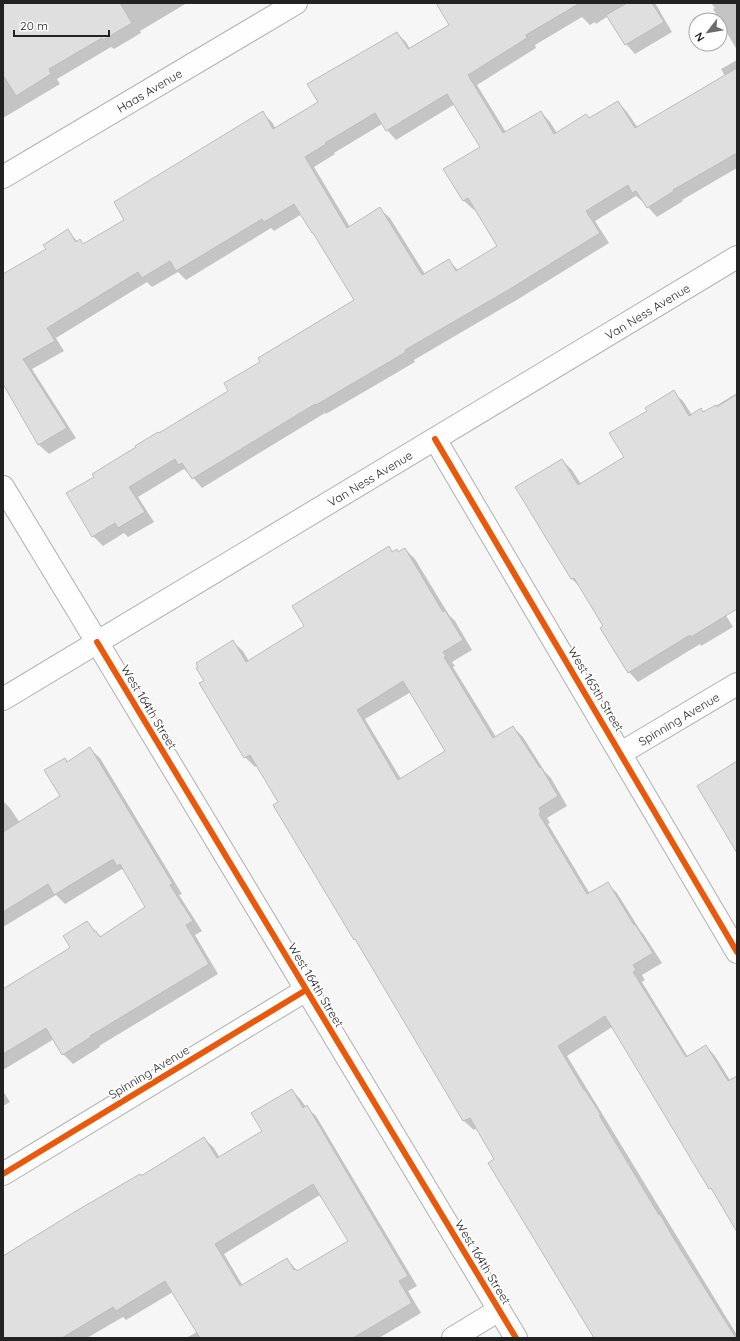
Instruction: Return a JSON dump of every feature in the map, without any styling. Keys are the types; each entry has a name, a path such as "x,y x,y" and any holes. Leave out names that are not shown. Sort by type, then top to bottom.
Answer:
{"street":[{"name":"Haas Avenue","path":"3,177 296,3"},
{"name":"Van Ness Avenue","path":"3,699 737,257"},
{"name":"West 165th Street","path":"435,439 737,952"},
{"name":"West 164th Street","path":"3,487 516,1338"},
{"name":"Spinning Avenue","path":"621,753 737,684"},
{"name":"Spinning Avenue","path":"3,1174 306,990"},
{"path":"452,1338 499,1310"}],"building":[{"path":"3,3 120,3 132,23 103,40 102,38 49,69 51,74 16,96 3,75"},
{"path":"436,3 580,3 526,35 527,38 468,75 503,133 541,111 554,134 586,114 589,118 618,101 635,128 737,68 737,153 673,190 674,191 647,208 636,191 632,193 628,185 586,211 600,233 510,289 405,350 406,352 316,405 315,404 192,479 182,463 178,465 175,459 129,487 145,512 118,528 115,523 92,537 66,493 94,477 92,474 136,447 135,446 228,391 224,383 260,362 258,358 354,300 294,204 264,222 262,219 176,271 170,261 142,278 138,272 47,328 55,341 23,359 67,428 38,445 3,384 3,274 46,249 43,245 68,229 76,242 80,239 83,244 124,220 114,202 263,111 273,129 318,102 307,84 397,32 408,49 449,25","holes":["447,94 480,147 443,169 463,201 468,198 497,246 456,271 449,259 422,275 380,207 347,228 305,157 326,144 325,143 375,113 386,131"]},
{"path":"627,3 652,3 664,22 625,45 606,15"},
{"path":"674,390 689,416 701,408 703,412 716,405 717,407 737,394 737,609 691,637 690,635 628,673 600,628 603,626 574,578 571,579 515,487 562,459 578,485 624,457 609,433 647,411 645,408"},
{"path":"389,546 392,552 397,549 398,552 405,548 443,612 445,610 463,640 443,652 446,656 444,657 493,738 513,726 540,768 541,767 558,796 539,808 541,813 539,814 587,894 608,882 653,953 633,965 636,970 633,972 686,1057 706,1045 728,1081 737,1076 737,1232 711,1188 709,1189 605,1016 558,1046 584,1090 601,1115 599,1115 659,1215 660,1214 736,1338 594,1338 488,1163 494,1159 470,1118 463,1121 355,939 354,940 273,805 278,802 250,755 244,758 199,683 204,681 196,668 198,667 196,663 233,640 246,662 304,626 292,606","holes":["403,681 445,751 398,780 357,710"]},
{"path":"90,747 173,884 170,885 193,921 186,925 209,964 90,1036 91,1037 62,1055 46,1028 3,1054 3,989 68,949 70,947 63,936 87,921 100,937 145,907 120,864 117,866 113,859 54,895 48,884 3,912 3,832 60,796 44,770 65,758 67,762"},
{"path":"737,761 737,853 697,786"},
{"path":"292,1089 303,1108 307,1105 408,1276 399,1281 412,1303 353,1338 200,1338 165,1281 116,1311 113,1307 62,1338 3,1338 3,1256 76,1211 140,1174 141,1176 204,1137 217,1158 262,1131 251,1113","holes":["313,1184 348,1241 297,1271 296,1269 294,1270 287,1258 240,1286 215,1244"]}],"cycle path":[{"path":"435,439 737,952"},
{"path":"97,642 516,1338"},
{"path":"3,1174 306,990"}]}
